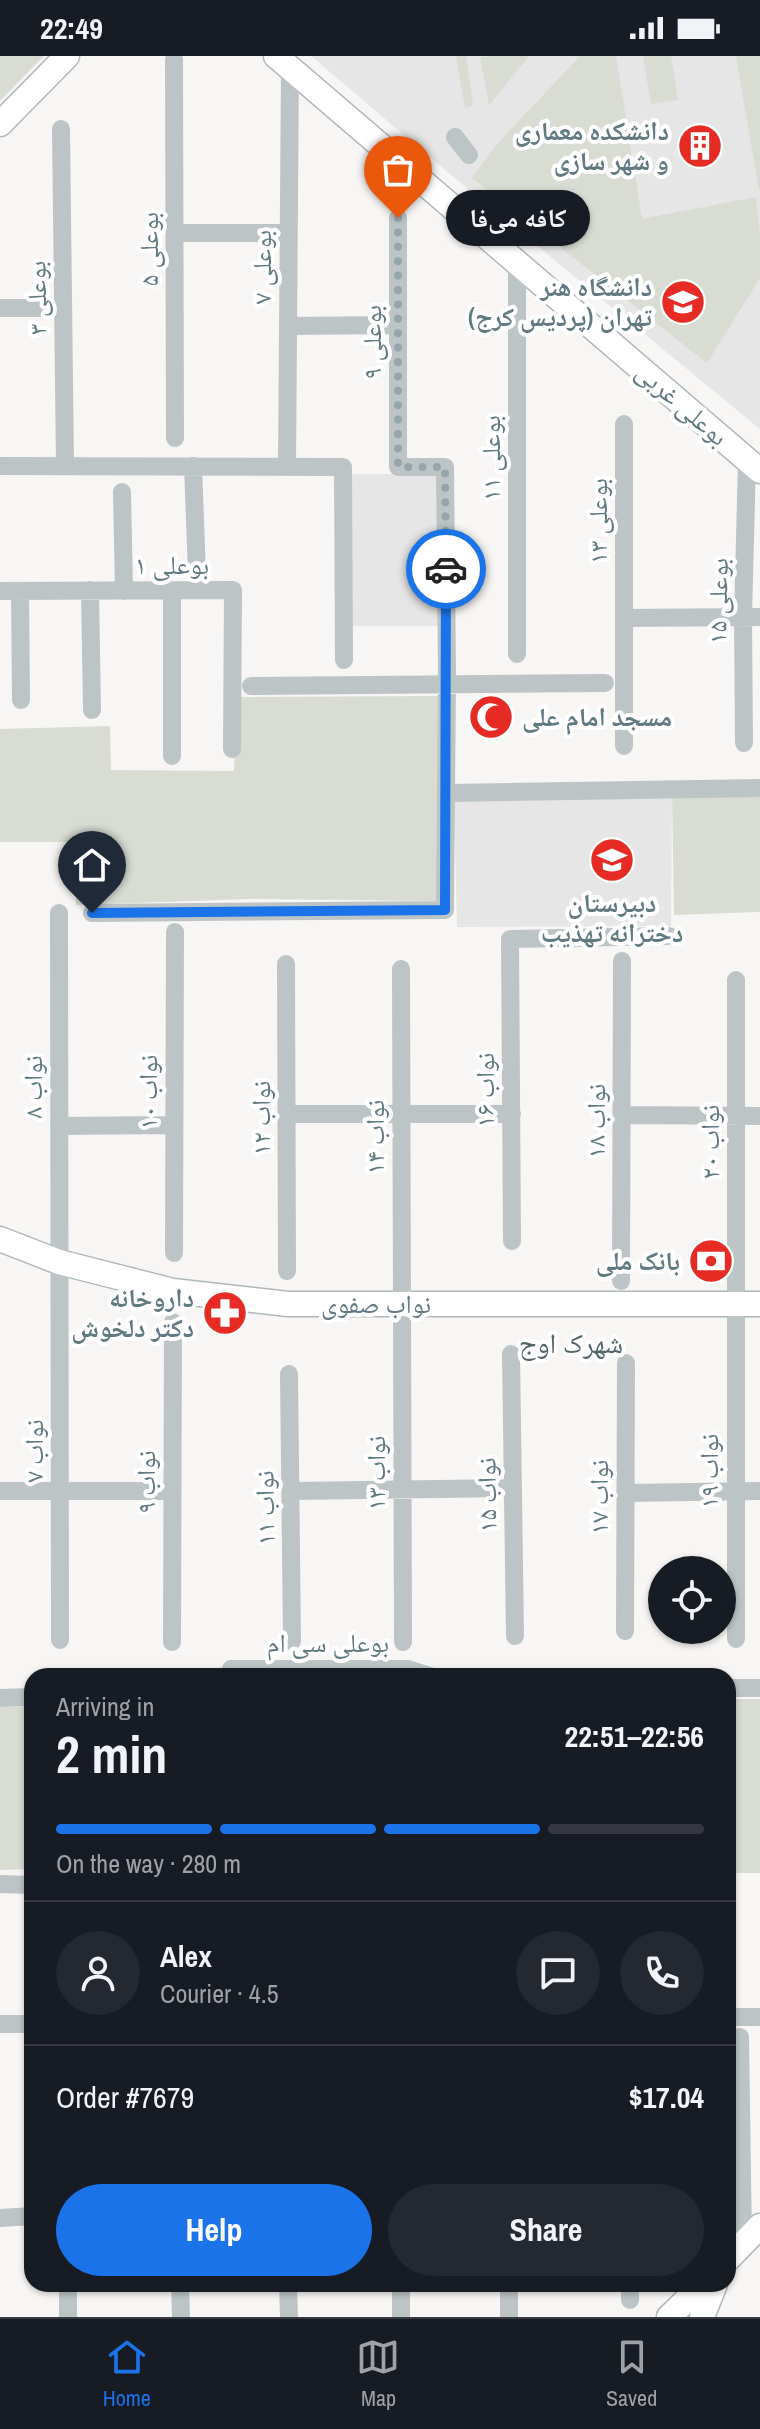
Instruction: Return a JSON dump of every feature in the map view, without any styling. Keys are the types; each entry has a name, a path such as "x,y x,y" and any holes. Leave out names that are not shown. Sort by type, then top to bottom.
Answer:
{"street":[{"path":"0,124 67,56"},
{"name":"بوعلی ۵","path":"174,60 175,438"},
{"name":"بوعلی ۷","path":"283,62 288,233 287,467"},
{"name":"بوعلی غربی","path":"283,62 753,466"},
{"name":"بوعلی ۳","path":"61,129 65,466"},
{"path":"455,137 469,155"},
{"name":"بوعلی ۹","path":"398,218 398,467 445,467 447,685"},
{"path":"175,233 288,233"},
{"name":"بوعلی ۱۱","path":"517,263 517,654"},
{"path":"0,308 63,308"},
{"path":"288,326 398,325"},
{"name":"بوعلی ۱۳","path":"624,424 624,746"},
{"path":"0,466 343,467 344,660"},
{"path":"193,466 197,574"},
{"name":"بوعلی ۱۵","path":"744,743 752,617 753,466"},
{"path":"122,492 124,591"},
{"path":"90,590 92,710"},
{"name":"بوعلی ۱","path":"0,591 233,590 232,749"},
{"path":"20,591 21,700"},
{"path":"172,591 172,756"},
{"path":"624,618 752,617"},
{"path":"251,686 605,683"},
{"path":"92,913 445,910 447,685"},
{"path":"447,793 760,788"},
{"name":"نواب ۸","path":"59,913 59,1262"},
{"name":"نواب ۱۰","path":"174,1253 175,932"},
{"name":"نواب ۱۶","path":"512,1241 510,939 669,936"},
{"name":"نواب ۱۸","path":"621,1281 622,961"},
{"name":"نواب ۱۲","path":"286,964 287,1271"},
{"name":"نواب ۱۴","path":"401,969 401,1304"},
{"name":"نواب ۲۰","path":"736,980 736,1116 748,1304"},
{"path":"287,1114 512,1114"},
{"path":"622,1115 760,1116"},
{"path":"59,1126 174,1125"},
{"name":"نواب صفوی","path":"0,1239 59,1262 173,1291 288,1304 748,1304"},
{"name":"نواب ۷","path":"59,1262 60,1640"},
{"name":"نواب ۱۳","path":"401,1304 403,1642"},
{"name":"نواب ۱۹","path":"735,1556 734,1491 748,1304"},
{"name":"نواب ۹","path":"172,1642 173,1322"},
{"name":"نواب ۱۵","path":"511,1354 515,1636"},
{"name":"نواب ۱۷","path":"625,1631 626,1363"},
{"name":"نواب ۱۱","path":"289,1374 292,1641"},
{"path":"291,1491 513,1488"},
{"path":"0,1491 172,1491"},
{"path":"625,1493 760,1491"},
{"path":"736,1688 760,1688"},
{"path":"0,1698 24,1697"},
{"path":"0,1884 24,1885"},
{"path":"736,2017 760,2017"},
{"path":"0,2024 24,2024"},
{"path":"736,2113 740,2037"},
{"path":"736,2144 744,2243"},
{"path":"0,2218 24,2216"},
{"path":"68,2292 68,2317"},
{"path":"180,2292 181,2317"},
{"path":"288,2292 289,2317"},
{"path":"401,2292 401,2317"},
{"path":"509,2292 509,2317"},
{"path":"669,2317 695,2292"},
{"path":"702,2317 712,2292"}],"shaded area":[{"path":"0,56 44,56 0,101"},
{"name":"دانشگاه هنر تهران (پردیس کرج)","path":"311,56 760,56 760,429 451,175"},
{"path":"456,56 466,56 473,105 465,108"},
{"path":"529,56 489,105 480,57"},
{"path":"580,56 616,56 642,219 756,197 760,278 707,363 472,178 497,144"},
{"path":"643,56 671,56 678,100 651,104"},
{"path":"736,56 760,56 760,191 758,185"},
{"path":"350,474 439,474 440,626 351,626"},
{"path":"438,696 437,901 249,899 76,905 75,842 0,842 0,729 110,726 111,770 234,771 238,697"},
{"path":"672,794 671,926 457,927 454,795"},
{"path":"672,794 760,794 760,912 674,915"},
{"path":"736,1699 760,1699 760,1873 736,1873"},
{"path":"0,1707 24,1707 24,1869 0,1870"}],"way so far":[{"path":"398,218 398,467 445,467 446,569"}],"place":[{"name":"دانشکده معماری و شهر سازی","path":"700,146"},
{"name":"کافه می‌فا","path":"398,218"},
{"name":"دانشگاه هنر تهران (پردیس کرج)","path":"683,302"},
{"name":"مسجد امام علی","path":"491,717"},
{"name":"دبیرستان دخترانه تهذیب","path":"612,860"},
{"name":"بانک ملی","path":"711,1261"},
{"name":"داروخانه دکتر دلخوش","path":"225,1313"}],"district":[{"name":"شهرک اوج","path":"571,1343"}],"route":[{"path":"92,913 445,910 446,569"}]}
